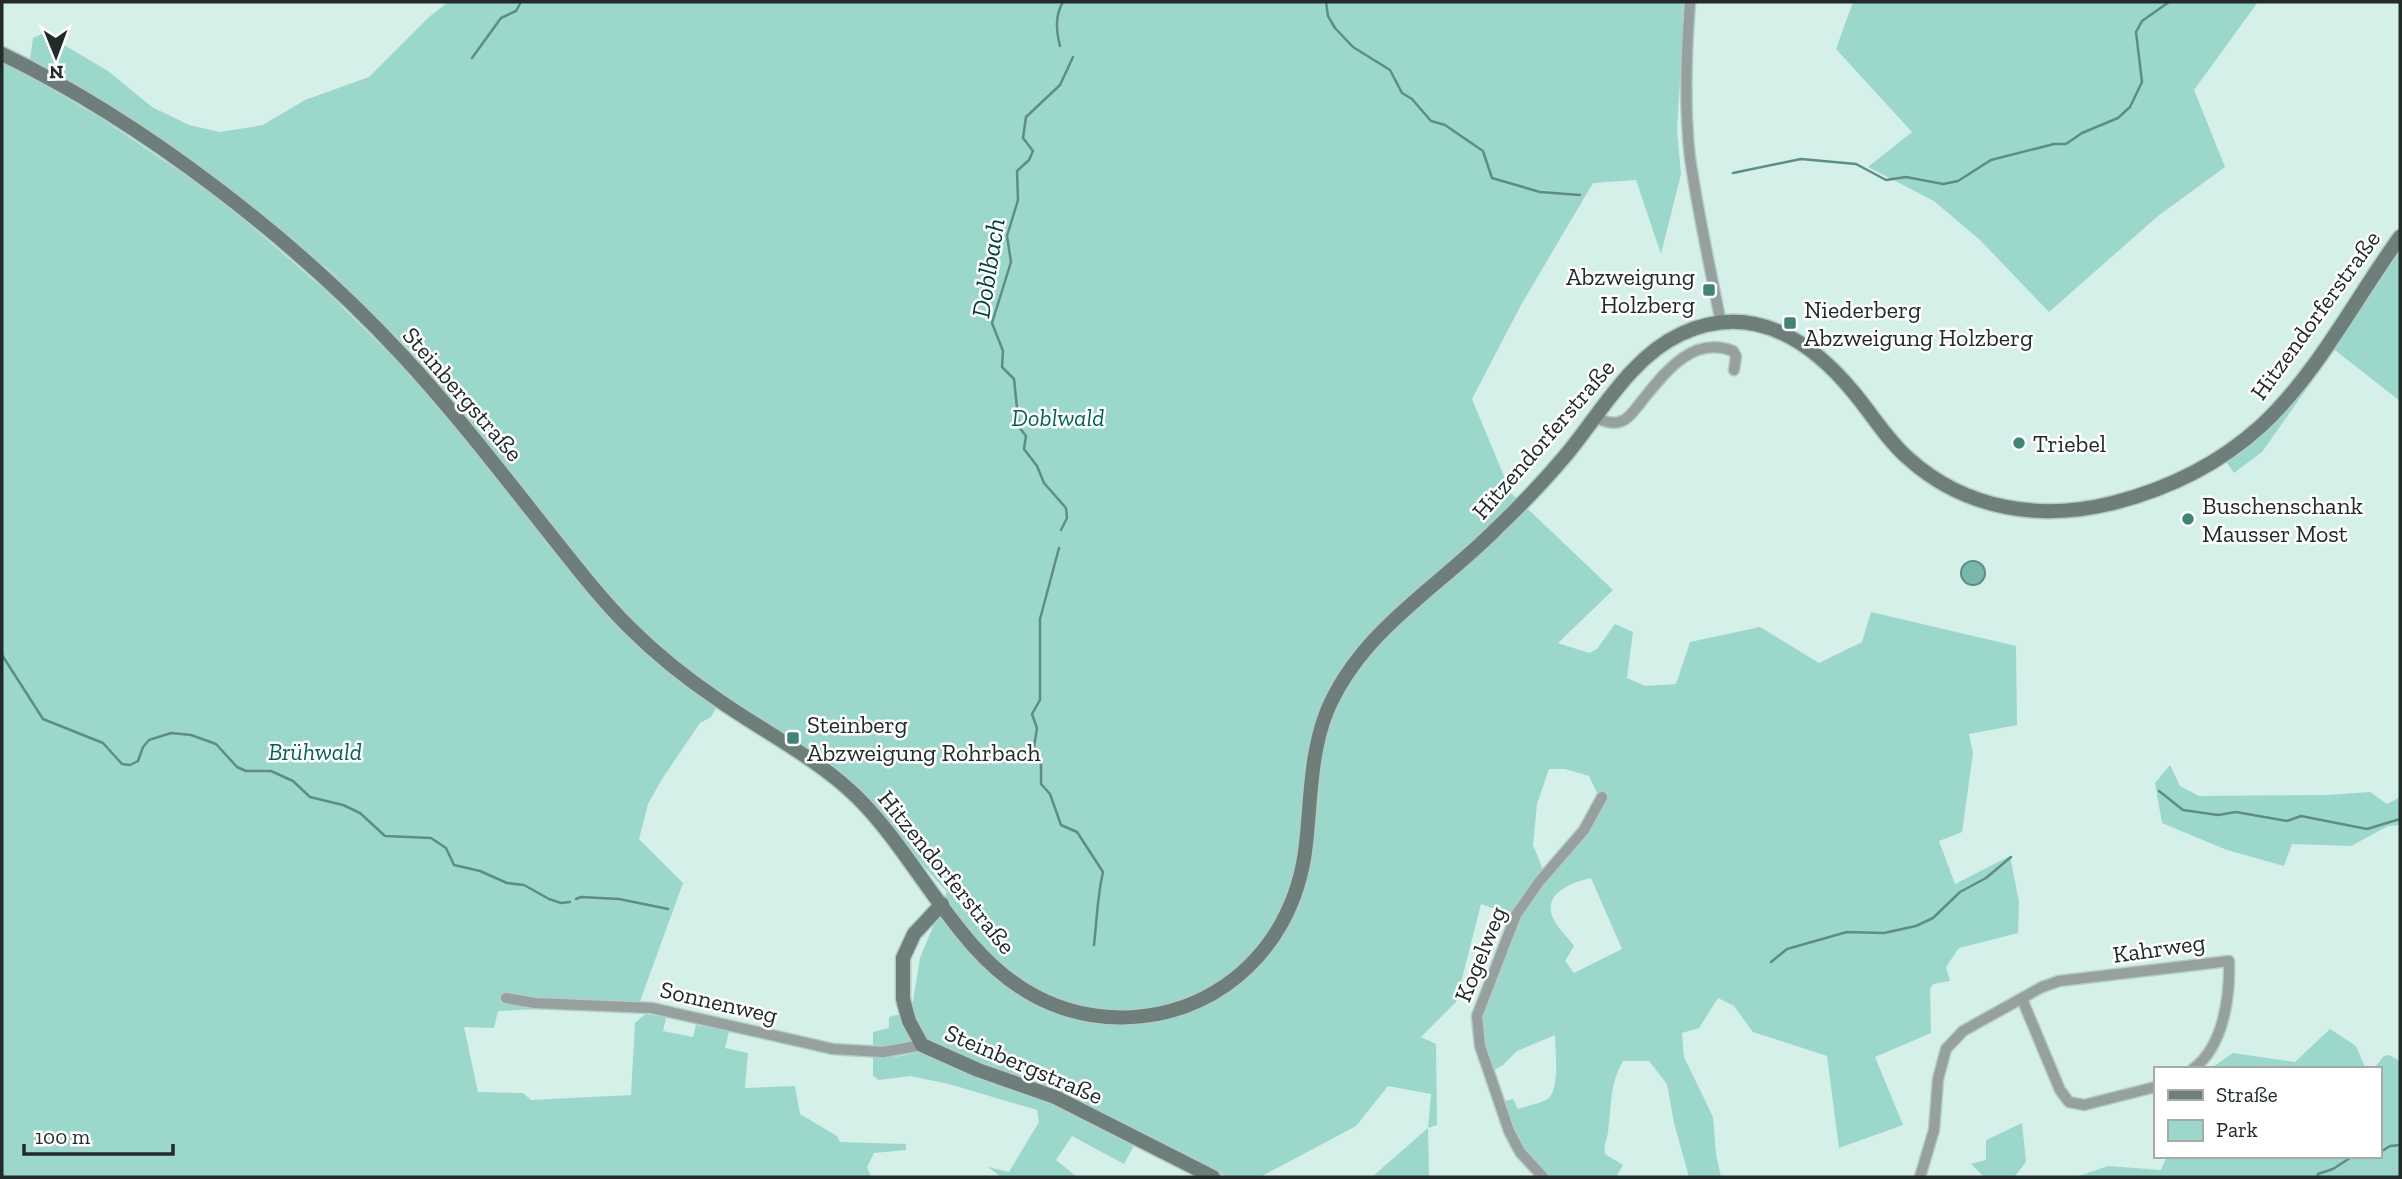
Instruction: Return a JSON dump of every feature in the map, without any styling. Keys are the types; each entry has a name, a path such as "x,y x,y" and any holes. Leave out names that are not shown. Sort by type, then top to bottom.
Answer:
{"main road":[{"name":"Steinbergstraße","path":"2,54 88,101 150,141 222,193 313,268 401,353 488,455 577,568 631,629 689,680 833,776 858,799"},
{"name":"Hitzendorferstraße","path":"858,799 893,838 977,951 1004,976 1043,1001 1075,1013 1121,1018 1157,1014 1195,1002 1234,979 1269,945 1286,917 1298,887 1304,860 1311,779 1318,741 1327,712 1353,666 1383,631 1499,527 1561,461 1617,390 1654,351 1675,337 1689,330 1721,323 1770,327 1817,354 1847,384 1887,436 1910,460 1938,481 1962,494 2020,511 2079,510 2126,500 2163,487 2197,471 2240,444 2294,390 2400,237"},
{"name":"Steinbergstraße","path":"942,904 914,934 903,958 902,999 909,1021 922,1045 978,1070 1055,1097 1213,1177"}],"street":[{"path":"1690,2 1686,99 1688,136 1721,323"},
{"path":"1596,418 1612,422 1626,419 1677,361 1696,350 1714,347 1733,351 1736,356 1734,370"},
{"name":"Kogelweg","path":"1544,1177 1527,1161 1509,1131 1484,1060 1477,1034 1477,1016 1517,915 1539,882 1584,830 1602,797"},
{"name":"Kahrweg","path":"1920,1177 1934,1130 1938,1079 1946,1049 1964,1031 2042,987 2059,981 2229,961 2228,991 2223,1017 2206,1056 2195,1067"},
{"name":"Sonnenweg","path":"506,998 552,1004 652,1008 833,1049 883,1052 922,1045"},
{"path":"2022,999 2060,1090 2069,1102 2084,1105 2154,1087"}],"green space":[{"name":"Doblwald","path":"448,2 1685,2 1677,130 1681,174 1661,254 1636,180 1593,183 1521,305 1472,399 1511,493 1613,590 1558,643 1589,653 1597,649 1615,624 1633,632 1627,678 1645,686 1676,684 1690,642 1760,627 1819,663 1862,642 1871,612 2016,646 2017,725 1969,734 1973,753 1962,832 1939,841 1955,884 2010,856 2019,902 2018,933 1959,948 1946,967 1950,981 1933,984 1930,989 1931,1033 1875,1057 1903,1125 1839,1148 1827,1056 1753,1032 1734,1006 1718,998 1699,1028 1682,1033 1684,1057 1713,1117 1721,1177 1689,1177 1674,1123 1667,1084 1649,1061 1623,1061 1615,1079 1604,1148 1605,1154 1623,1165 1616,1177 1547,1177 1529,1160 1503,1109 1505,1101 1513,1099 1518,1109 1551,1096 1555,1080 1555,1035 1517,1051 1491,1072 1479,1025 1513,928 1608,793 1598,795 1589,776 1565,769 1549,769 1537,804 1533,845 1544,872 1512,915 1481,904 1456,1002 1421,1037 1436,1044 1437,1125 1428,1128 1431,1094 1388,1086 1356,1126 1260,1177 1227,1177 1055,1097 926,1042 914,1021 913,1001 920,958 947,892 855,790 812,752 734,704 668,658 611,599 411,351 328,269 224,189 104,104 30,59 33,38 44,33 108,71 152,107 189,125 220,132 263,125 305,100 369,77 429,17","holes":["1591,878 1622,949 1574,973 1565,961 1574,946 1553,918 1551,909 1555,895 1576,882"]},
{"path":"1853,2 2258,2 2194,90 2225,167 2158,216 2049,312 1980,240 1934,201 1868,167 1912,132 1836,49"},
{"name":"Brühwald","path":"2,60 102,119 219,198 325,290 417,381 595,599 646,654 716,708 711,717 700,723 648,804 639,839 683,883 639,1004 498,1011 494,1028 464,1027 478,1092 523,1093 531,1100 631,1095 635,1023 645,1014 666,1017 663,1031 693,1037 696,1025 729,1031 725,1048 748,1053 745,1088 795,1086 800,1114 837,1136 840,1142 906,1144 906,1150 874,1153 867,1167 871,1177 2,1177"},
{"path":"2400,245 2400,401 2331,347"},
{"path":"2313,372 2317,374 2262,452 2234,473 2225,460"},
{"path":"2170,765 2180,786 2199,796 2370,792 2387,804 2400,797 2400,825 2388,826 2351,846 2292,844 2284,866 2227,850 2162,823 2155,783"},
{"path":"900,1014 911,1041 909,1046 873,1050 873,1032 889,1028 889,1017"},
{"path":"2330,1029 2356,1046 2365,1067 2213,1067 2233,1053 2295,1062"},
{"path":"925,1051 946,1064 1030,1092 1136,1142 1124,1164 1072,1136 1056,1160 1077,1177 1001,1177 988,1167 1009,1172 1039,1122 1037,1110 949,1084 910,1076 879,1080 873,1076 873,1057 895,1057"},
{"path":"2389,1055 2400,1061 2400,1177 2076,1177 2108,1166 2161,1170 2166,1158 2381,1158 2381,1067 2375,1067 2384,1056"},
{"path":"2022,1123 2026,1162 2014,1177 1984,1177 1971,1164 1986,1160 1986,1140"},
{"path":"1428,1128 1429,1177 1372,1177"}],"shaded area":[{"path":"1973,561 1982,564 1985,573 1982,582 1973,585 1964,582 1961,573 1964,564"}],"waterway":[{"path":"472,58 501,18 516,11 521,2"},
{"name":"Doblbach","path":"1060,46 1057,23 1063,2"},
{"path":"1326,2 1328,16 1335,28 1353,47 1390,70 1402,93 1412,99 1431,121 1445,125 1483,151 1492,178 1540,192 1580,195"},
{"path":"1733,173 1801,159 1856,164 1886,180 1906,177 1943,184 1958,181 1991,160 2054,144 2066,144 2082,133 2118,118 2130,107 2142,82 2136,32 2142,21 2169,2"},
{"name":"Doblbach","path":"1061,530 1067,518 1066,508 1044,483 1037,466 1024,449 1026,436 1019,427 1014,379 1002,367 1003,351 992,323 1011,262 1007,236 1018,200 1017,171 1029,160 1033,151 1023,138 1026,117 1060,85 1073,57"},
{"name":"Doblbach","path":"1059,548 1040,619 1040,700 1032,714 1037,728 1034,747 1041,763 1041,784 1050,794 1061,825 1077,832 1103,872 1094,945"},
{"path":"2,655 43,719 103,743 122,764 130,765 138,761 149,740 171,733 191,735 216,744 237,767 246,771 271,771 293,781 310,797 343,805 360,813 385,836 431,838 446,848 454,865 480,871 507,883 524,885 561,903 570,902"},
{"path":"2159,791 2183,810 2218,815 2236,812 2287,821 2301,816 2367,829 2400,819"},
{"path":"1771,962 1787,949 1847,932 1884,933 1916,926 1933,918 1960,892 1986,878 2011,857"},
{"path":"576,899 619,899 668,909"},
{"path":"2381,1152 2390,1146 2400,1145"},
{"path":"2317,1177 2350,1158"}],"place":[{"name":"Abzweigung Holzberg","path":"1709,290"},
{"name":"Niederberg Abzweigung Holzberg","path":"1790,323"},
{"name":"Triebel","path":"2019,443"},
{"name":"Buschenschank Mausser Most","path":"2188,519"},
{"name":"Steinberg Abzweigung Rohrbach","path":"793,738"}]}
